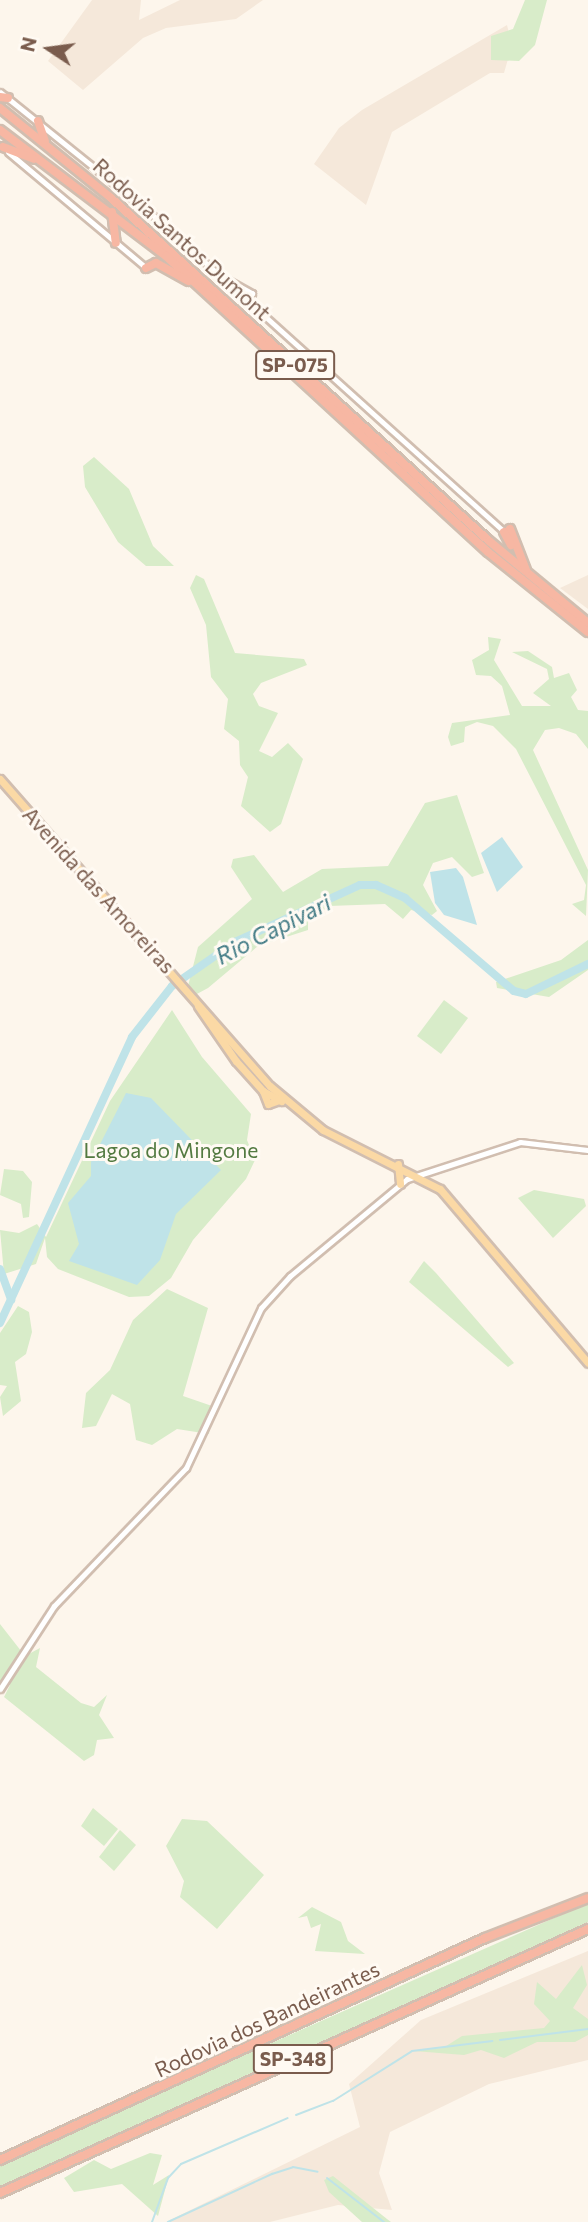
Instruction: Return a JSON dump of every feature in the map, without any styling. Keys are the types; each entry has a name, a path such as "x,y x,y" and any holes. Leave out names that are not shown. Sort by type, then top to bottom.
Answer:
{"highway":[{"name":"Rodovia Santos Dumont","path":"0,108 49,146 588,623"},
{"path":"38,121 49,146"},
{"name":"Rodovia Santos Dumont","path":"0,130 112,212 200,286 488,552 588,632"},
{"path":"1,146 43,163"},
{"path":"112,212 116,243"},
{"path":"146,268 156,263 200,286"},
{"path":"507,531 528,572"},
{"name":"Rodovia dos Bandeirantes","path":"0,2160 485,1938 588,1898"},
{"name":"SP-348","path":"0,2193 588,1929"}],"main road":[{"name":"Avenida das Amoreiras","path":"0,780 283,1101 323,1130 421,1174 454,1202 588,1363"},
{"name":"Avenida das Amoreiras","path":"197,1002 210,1028 262,1091"},
{"path":"270,1086 262,1091 268,1104 283,1101"},
{"path":"398,1164 400,1184"}],"street":[{"path":"3,95 38,121 211,270 507,531"},
{"path":"1,146 146,268"},
{"path":"211,270 252,293 247,303"},
{"path":"0,1689 54,1606 186,1468 270,1296 400,1184 421,1174 520,1142 588,1150"}],"shaded area":[{"path":"92,0 141,0 139,20 180,0 263,0 236,19 166,28 143,38 83,90 48,61"},
{"path":"507,25 512,45 504,73 490,73 392,132 366,205 314,164 339,128 362,110"},
{"path":"588,575 588,609 560,588"},
{"path":"588,1951 588,2060 489,2084 390,2132 379,2173 392,2210 338,2205 270,2222 166,2222 360,2127 349,2084 421,2020"}],"green space":[{"path":"525,0 547,0 535,45 519,61 491,60 491,36 513,29"},
{"path":"94,457 129,489 153,546 174,566 146,566 118,542 85,487 83,466"},
{"path":"196,575 204,579 235,653 304,659 307,665 261,683 253,694 259,706 278,713 259,751 272,757 288,743 303,759 281,824 270,832 241,806 248,777 240,765 239,741 224,729 228,699 211,677 206,625 190,588"},
{"path":"488,637 501,639 494,660 522,706 551,706 533,693 549,679 547,669 512,652 528,651 552,667 554,678 569,673 577,690 571,697 578,710 588,711 588,749 576,734 559,728 545,730 533,750 588,870 586,916 572,904 584,900 586,885 516,749 493,726 477,722 465,727 464,742 451,746 448,737 452,723 510,715 502,686 491,676 476,675 472,660 489,650"},
{"path":"457,795 484,873 472,877 452,857 433,863 423,885 437,911 432,915 411,910 403,919 385,904 329,906 308,922 308,930 258,946 208,988 195,995 188,986 198,947 252,899 231,867 233,859 254,855 283,892 322,869 388,866 425,803"},
{"path":"588,940 588,970 549,997 497,988 496,982 561,960"},
{"path":"444,1000 468,1018 441,1054 417,1036"},
{"name":"Lagoa do Mingone","path":"172,1010 202,1057 251,1114 247,1140 255,1160 246,1179 193,1240 171,1278 149,1296 129,1297 58,1269 47,1257 45,1238 36,1264 4,1274 0,1230 19,1233 37,1224 46,1237 110,1101"},
{"path":"4,1169 23,1171 32,1182 29,1217 23,1218 21,1204 0,1195"},
{"path":"534,1190 584,1199 586,1206 553,1238 518,1198"},
{"path":"424,1261 514,1363 508,1367 409,1282"},
{"path":"167,1289 208,1308 183,1396 212,1406 209,1434 177,1429 152,1445 136,1440 130,1404 112,1394 96,1426 82,1428 86,1393 110,1370 133,1320"},
{"path":"18,1306 29,1312 32,1332 26,1354 15,1362 21,1401 3,1416 0,1397 7,1386 0,1385 0,1333"},
{"path":"0,1624 25,1656 40,1648 36,1667 81,1703 94,1707 107,1695 99,1715 114,1738 97,1740 94,1755 84,1761 4,1697 10,1685 0,1683"},
{"path":"93,1808 118,1829 104,1846 81,1826"},
{"path":"182,1819 207,1821 264,1875 217,1929 180,1897 184,1881 166,1846"},
{"path":"120,1830 136,1845 114,1871 99,1857"},
{"path":"588,1903 588,1922 0,2186 0,2163"},
{"path":"312,1907 341,1922 348,1941 365,1954 315,1951 321,1924 311,1928 307,1916 298,1918"},
{"path":"582,1965 587,1985 573,2008 588,2019 588,2035 575,2042 537,2042 504,2058 481,2050 464,2055 414,2051 443,2048 462,2036 544,2028 550,2021 534,2004 537,1982 556,1999"},
{"path":"150,2153 162,2155 153,2185 169,2175 158,2216 122,2184 74,2192 64,2178 94,2160 111,2169"},
{"path":"333,2176 391,2222 362,2222 329,2192 324,2180"}],"water":[{"path":"502,837 523,867 497,892 481,853"},
{"path":"456,868 463,877 477,925 444,915 435,903 430,872"},
{"path":"126,1093 151,1098 221,1170 176,1214 160,1260 137,1285 69,1261 79,1244 68,1203 91,1176 91,1162"}],"waterway":[{"name":"Rio Capivari","path":"0,1323 132,1037 172,986 235,942 360,885 376,885 405,898 514,991 526,994 588,964"},
{"path":"0,1269 11,1300"},
{"path":"500,2040 588,2029"},
{"path":"296,2115 333,2101 412,2051 492,2041"},
{"path":"152,2222 168,2178 181,2164 288,2118"},
{"path":"168,2222 272,2174 293,2167 318,2172"},
{"path":"327,2178 384,2222"}]}
